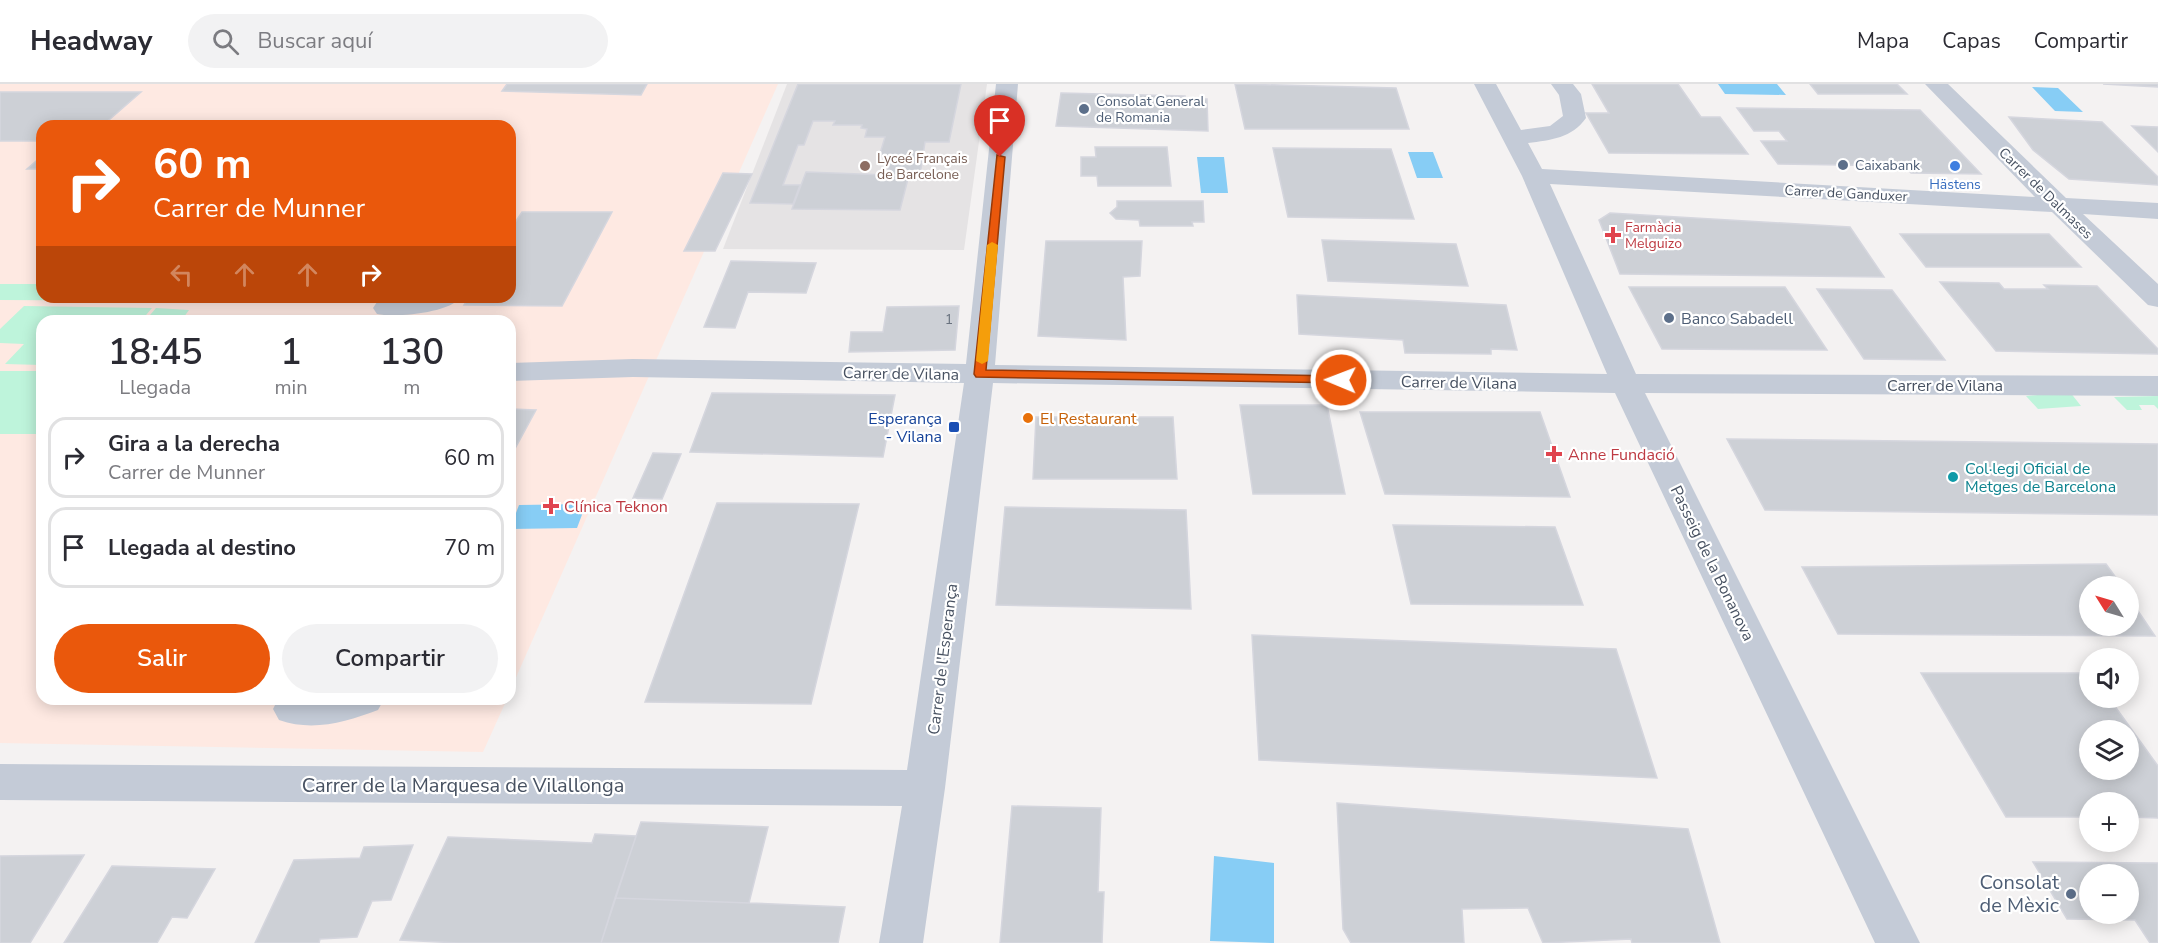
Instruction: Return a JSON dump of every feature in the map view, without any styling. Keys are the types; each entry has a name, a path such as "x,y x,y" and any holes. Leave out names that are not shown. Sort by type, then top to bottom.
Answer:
{"street":[{"name":"Carrer de l'Esperança","path":"901,943 925,788 980,374 1007,84"},
{"name":"Passeig de la Bonanova","path":"1485,84 1534,176 1626,384 1898,943"},
{"path":"1514,138 1557,132 1575,118 1570,94 1562,84"},
{"name":"Carrer de Dalmases","path":"1936,84 2158,299"},
{"name":"Carrer de Ganduxer","path":"1534,176 2158,211"},
{"path":"387,308 427,303"},
{"name":"Carrer de Vilana","path":"516,372 633,368 1626,384 2158,386"},
{"path":"292,709 341,708 349,705"},
{"name":"Carrer de la Marquesa de Vilallonga","path":"0,782 925,788"}],"shaded area":[{"name":"Clínica Teknon","path":"0,84 778,84 516,677 516,315 36,315 36,705 504,705 483,752 0,743"},
{"name":"Lyceé Français de Barcelone","path":"787,84 987,84 964,250 723,249"}],"green space":[{"path":"0,284 36,284 36,300 0,300"},
{"path":"24,306 152,308 146,315 36,315 36,365 5,364 24,344 0,343 0,329"},
{"path":"156,308 189,310 185,315 150,315"},
{"path":"0,371 36,371 36,434 0,434"},
{"path":"2070,392 2081,406 2038,409 2026,396"},
{"path":"2158,396 2158,409 2154,405 2139,405 2142,410 2127,410 2114,397"}],"water":[{"path":"1718,84 1777,84 1786,95 1725,94"},
{"path":"2032,87 2058,88 2083,112 2055,111"},
{"path":"1408,152 1433,152 1443,178 1417,178"},
{"path":"1197,157 1224,157 1228,193 1201,193"},
{"path":"586,504 577,528 516,529 516,513 519,505"},
{"path":"1214,856 1274,863 1274,943 1210,941"}],"building":[{"path":"507,84 647,84 641,95 502,91"},
{"path":"798,84 961,84 949,142 925,142 920,175 887,175 891,157 879,157 885,137 865,137 867,129 861,128 862,125 833,125 835,121 813,121 804,145 798,145 783,185 800,185 793,204 750,203"},
{"path":"1235,84 1396,88 1409,129 1245,129"},
{"path":"1592,84 1678,84 1701,117 1720,117 1748,154 1609,153 1586,113 1609,113"},
{"path":"1810,84 1897,84 1907,94 1818,94"},
{"path":"2103,84 2158,84 2158,87"},
{"path":"0,92 141,92 109,120 36,120 36,141 0,141"},
{"path":"1061,93 1185,96 1185,99 1207,99 1208,131 1056,126"},
{"path":"1737,108 1920,110 1981,174 1911,173 1905,166 1778,164 1761,141 1787,141 1779,131 1754,131"},
{"path":"2009,117 2102,122 2158,177 2158,185 2069,179 2033,150"},
{"path":"2132,126 2158,127 2158,152"},
{"path":"1095,147 1167,147 1171,186 1098,186 1097,176 1081,176 1081,157 1096,157"},
{"path":"1273,148 1391,149 1414,219 1288,217"},
{"path":"36,161 36,169 27,169"},
{"path":"806,172 909,175 900,210 792,209"},
{"path":"723,173 752,174 715,251 684,251"},
{"path":"1117,201 1203,201 1204,222 1192,222 1193,226 1140,226 1139,220 1116,219 1110,213 1117,207"},
{"path":"522,212 612,212 562,306 464,305 465,303 516,303 516,221"},
{"path":"1610,213 1850,227 1884,277 1620,274 1599,220"},
{"path":"1900,234 2049,234 2081,267 1926,267"},
{"path":"1322,240 1456,244 1468,286 1328,281"},
{"path":"1046,241 1142,241 1140,276 1123,277 1126,340 1038,336"},
{"path":"731,261 816,263 806,293 748,292 735,328 704,327"},
{"path":"1940,282 1999,283 2004,289 2048,289 2044,285 2097,286 2158,349 2158,354 1996,351"},
{"path":"1629,287 1785,287 1827,350 1662,349"},
{"path":"1817,289 1892,290 1945,360 1864,359"},
{"path":"1297,295 1506,305 1517,350 1491,349 1491,354 1405,353 1403,340 1299,334"},
{"path":"959,306 955,350 849,352 851,332 883,332 887,307"},
{"path":"712,393 895,395 883,457 690,452"},
{"path":"1240,405 1327,405 1345,494 1253,494"},
{"path":"516,409 536,410 516,447"},
{"path":"1360,412 1540,412 1570,497 1385,494"},
{"path":"1036,417 1173,417 1177,479 1033,479"},
{"name":"Col·legi Oficial de Metges de Barcelona","path":"1727,439 2158,444 2158,515 1765,510"},
{"path":"653,453 681,454 662,499 633,498"},
{"path":"717,503 859,504 811,704 645,702"},
{"path":"1005,507 1186,510 1191,609 996,605"},
{"path":"1393,525 1555,527 1583,605 1411,604"},
{"path":"2106,564 2115,576 2079,576 2079,636 1838,634 1802,567"},
{"path":"2139,612 2155,636 2139,636"},
{"path":"1252,635 1616,649 1657,778 1259,760"},
{"path":"1921,673 2079,673 2079,708 2116,708 2125,720 2079,720 2079,780 2139,780 2139,740 2158,766 2158,818 2139,817 2139,792 2079,792 2079,817 2006,817"},
{"path":"1337,803 1688,829 1720,943 1632,943 1631,939 1543,943 1528,908 1462,909 1464,943 1351,943 1343,929"},
{"path":"1012,806 1101,808 1098,892 1104,892 1102,943 1000,943"},
{"path":"641,822 768,827 749,903 615,898"},
{"path":"595,834 636,836 601,943 458,943 400,940 448,837 592,843"},
{"path":"413,845 391,900 372,901 357,937 320,939 319,943 255,943 294,860 360,858 364,847"},
{"path":"84,855 30,943 0,943 0,856"},
{"name":"Consolat de Mèxic","path":"2033,862 2158,863 2158,943 2150,943 2138,924 2139,864 2079,864 2079,919 2067,919"},
{"path":"112,866 215,869 187,918 172,917 157,943 64,943"},
{"path":"615,898 845,907 838,943 601,943"}],"slow traffic":[{"path":"982,361 992,245"}],"place":[{"name":"Consolat General de Romania","path":"1084,109"},
{"name":"Caixabank","path":"1843,165"},
{"name":"Lyceé Français de Barcelone","path":"865,166"},
{"name":"Hästens","path":"1955,166"},
{"name":"Farmàcia Melguizo","path":"1613,235"},
{"name":"Banco Sabadell","path":"1669,318"},
{"name":"El Restaurant","path":"1028,418"},
{"name":"Esperança - Vilana","path":"954,427"},
{"name":"Anne Fundació","path":"1554,454"},
{"name":"Col·legi Oficial de Metges de Barcelona","path":"1953,477"},
{"name":"Clínica Teknon","path":"551,506"},
{"name":"Consolat de Mèxic","path":"2071,894"}],"route":[{"path":"1000,157 980,374 1341,380"}]}
